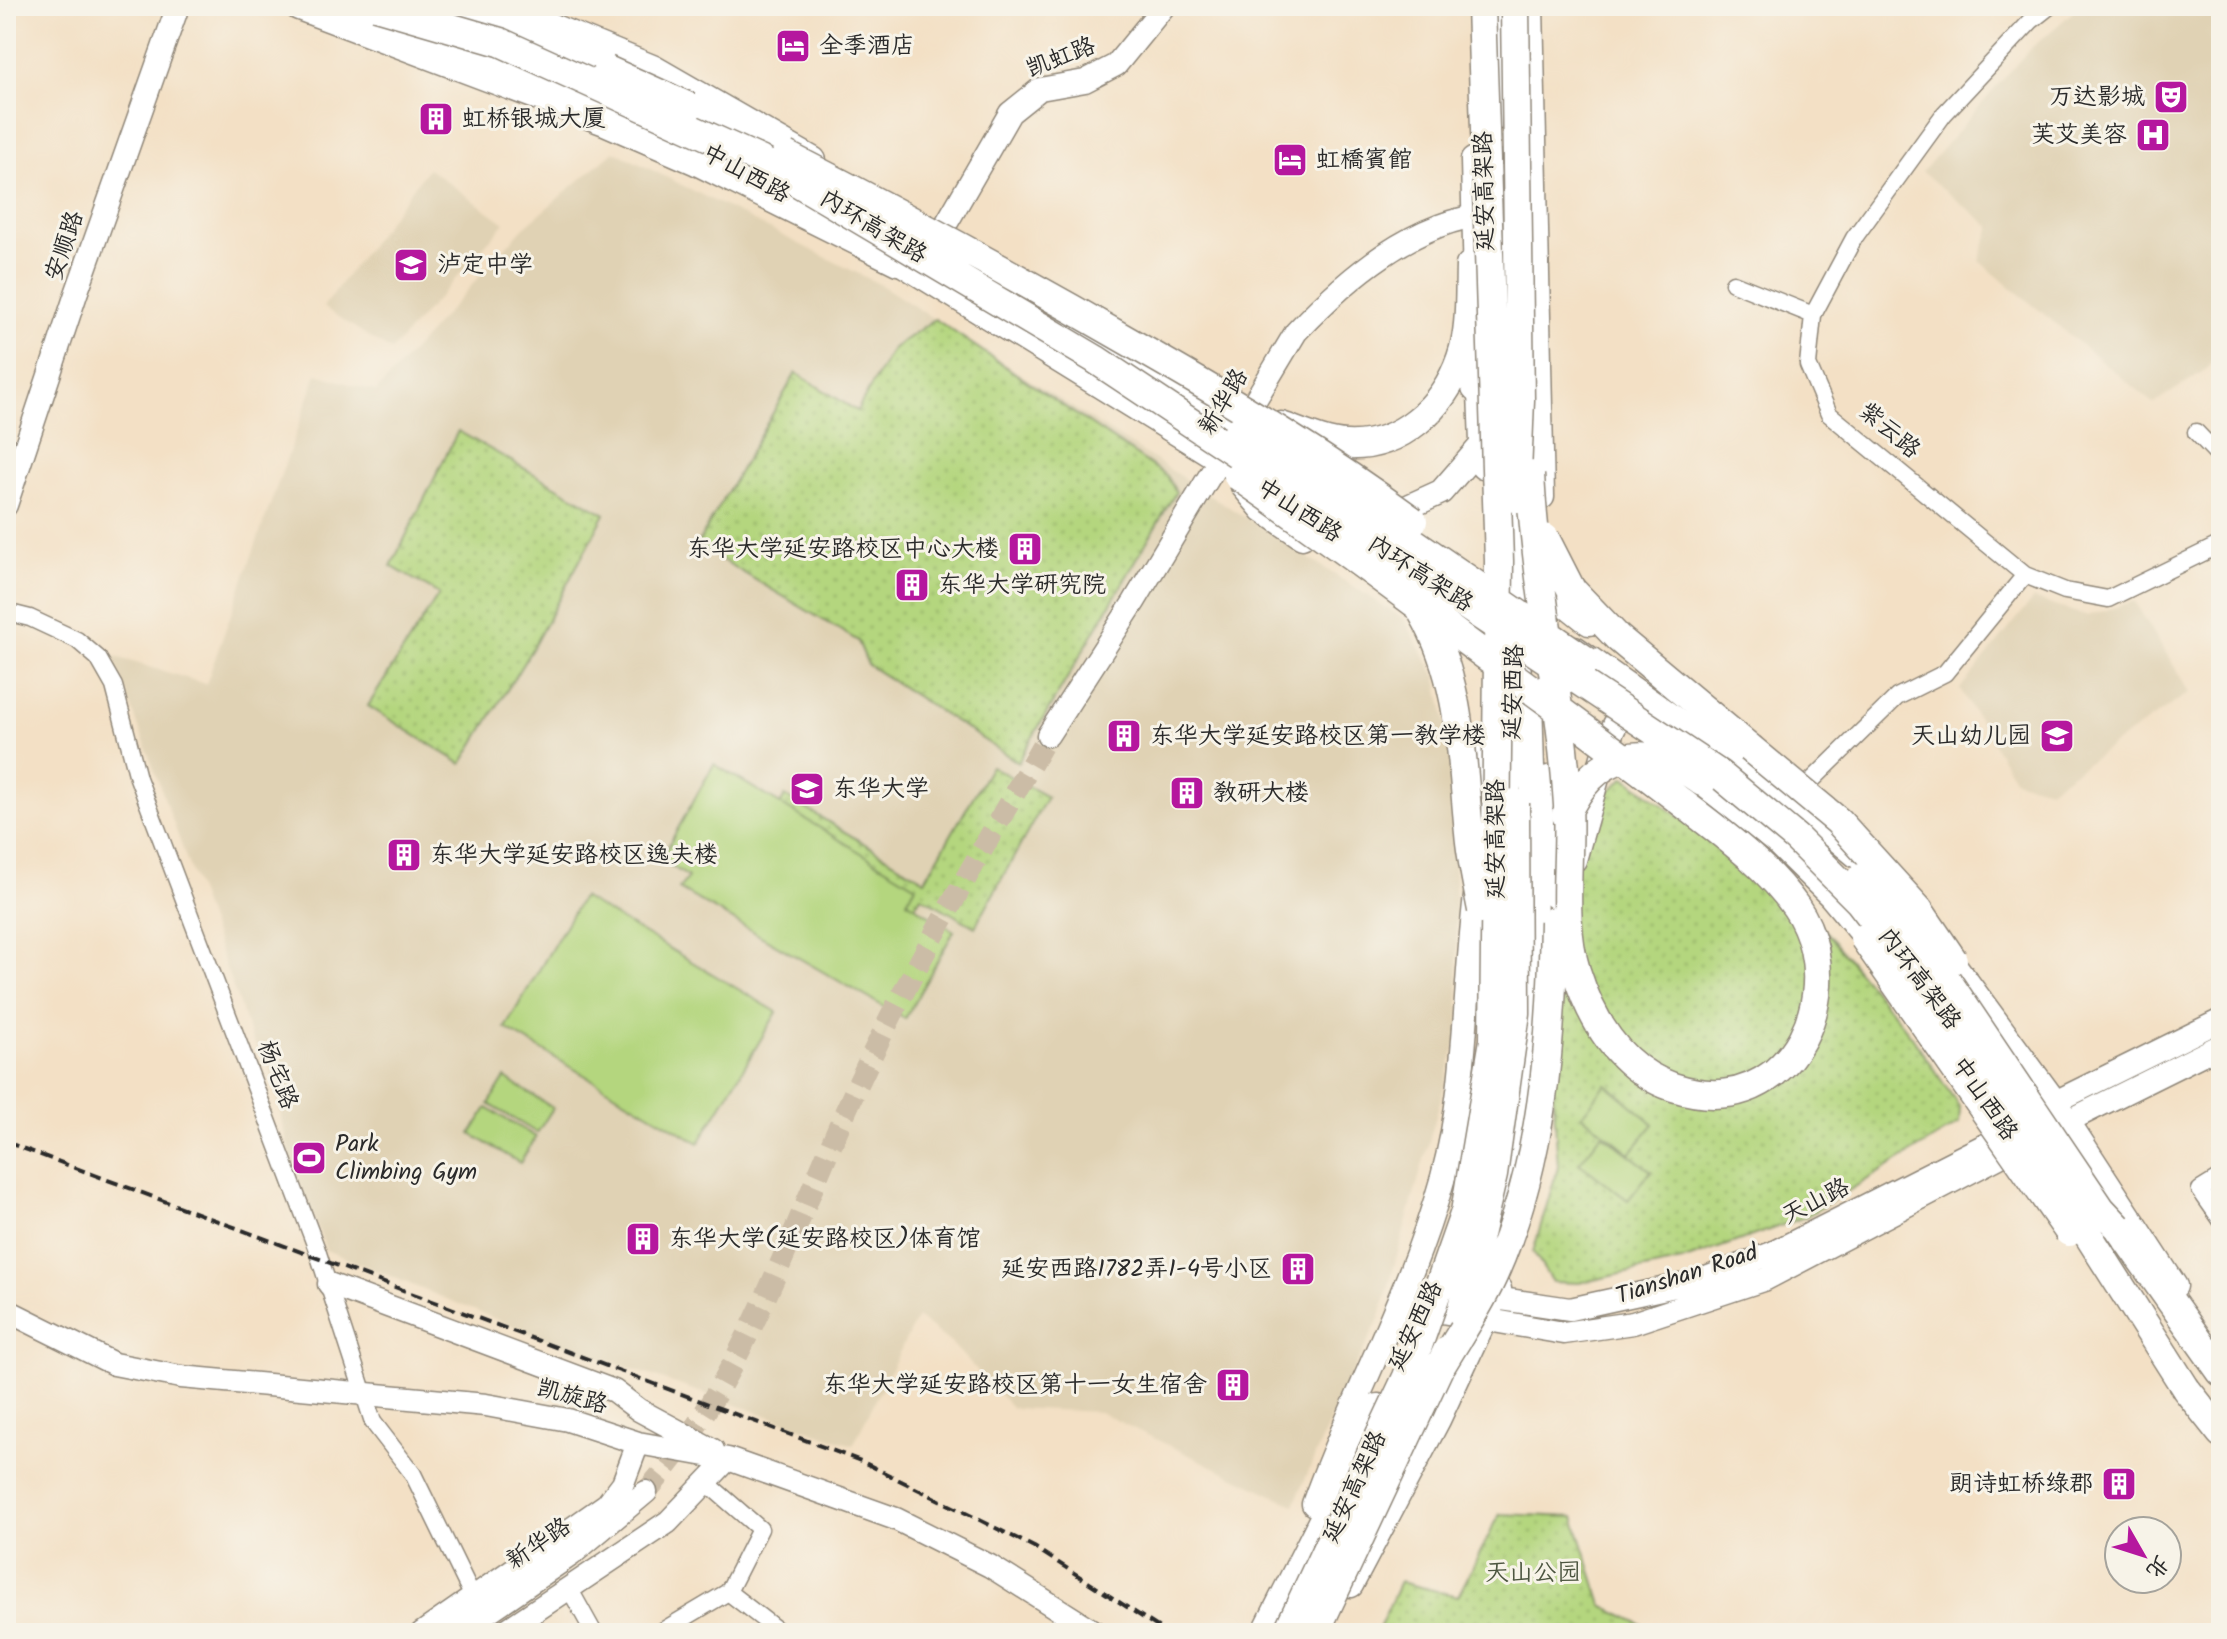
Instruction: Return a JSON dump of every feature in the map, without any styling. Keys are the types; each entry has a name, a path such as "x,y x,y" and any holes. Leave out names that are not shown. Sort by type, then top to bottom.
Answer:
{"highway":[{"path":"299,6 605,121 697,161 898,261"},
{"name":"内环高架路","path":"376,6 500,42 760,160 1095,359 1719,774 1796,838 1859,901 1954,1024 2186,1389 2221,1433"},
{"name":"内环高架路","path":"438,6 647,87 761,143 1076,329 1396,530 1637,695 1755,782 1809,826 1889,907 1925,950 2101,1209 2118,1227 2221,1372"},
{"path":"498,6 652,69 768,132 934,245"},
{"path":"1264,419 1345,445 1390,438 1418,423 1451,379 1462,357 1470,266 1476,6"},
{"name":"延安高架路","path":"1287,1633 1407,1377 1465,1212 1494,1040 1499,561 1476,6"},
{"name":"延安高架路","path":"1315,1633 1441,1366 1464,1304 1493,1175 1516,1013 1514,548 1520,400 1515,6"},
{"path":"761,143 970,249 1264,419 1343,469 1421,528 1462,568 1494,609 1532,671 1547,713 1556,796 1545,866 1552,1011 1528,1175 1492,1278 1441,1366"},
{"path":"1470,266 1482,516 1497,566 1523,616 1576,682 1776,840 1843,910 1876,953 2029,1178 2186,1389"},
{"path":"1095,359 1188,443 1415,601 1475,649 1521,682 1543,698 1554,706 1565,714 1587,730 1738,846 1797,909 1809,932 1814,960 1818,987 1814,1014 1802,1044 1779,1069 1758,1085 1733,1094 1710,1095 1685,1091 1641,1072 1620,1055 1593,1016 1585,993 1570,940 1568,818 1561,728 1559,712 1557,696 1555,681 1544,607 1540,567 1532,522 1530,475 1520,400"},
{"path":"1530,475 1545,541 1571,589 1590,611 1671,684 1838,821 1919,910 2056,1112 2118,1227"},
{"path":"1415,601 1443,655 1459,718 1469,834 1496,980"},
{"path":"1545,866 1576,792 1605,765 1615,760 1645,757 1690,772"}],"main road":[{"name":"中山西路","path":"333,6 484,56 694,145 898,261 1220,459 1495,639 1671,759 1775,841 1831,896 1882,957 2014,1139 2221,1449"},
{"name":"中山西路","path":"445,6 613,73 725,129 934,245 1382,519 1492,591 1792,802 1873,869 1932,934 2061,1111 2221,1360"},
{"path":"1476,6 1473,216 1481,446 1507,801"},
{"name":"延安西路","path":"1326,1633 1341,1577 1465,1306 1506,1187 1525,1110 1533,1045 1545,866 1525,659 1524,564 1500,6"},
{"name":"延安西路","path":"1508,6 1508,213"},
{"name":"延安西路","path":"1524,564 1542,511 1531,6"},
{"path":"1382,519 1441,492 1481,446"},
{"path":"1220,459 1263,510 1396,601 1424,630 1441,658 1475,759 1485,829 1506,874 1545,866"},
{"path":"1524,564 1792,802"},
{"name":"延安西路","path":"1264,1633 1429,1303 1476,1179 1489,1103 1506,874 1507,801 1519,681 1525,659"},
{"name":"延安西路","path":"1326,1633 1438,1420 1486,1321 1528,1218 1545,1157 1555,1106 1558,945 1546,746 1525,659"},
{"path":"1558,945 1567,883 1608,739 1617,721"},
{"name":"延安西路","path":"1292,1575 1316,1501 1401,1305 1443,1177 1455,1127 1485,829"},
{"path":"1464,1024 1496,980"},
{"name":"延安西路","path":"1533,1045 1559,994"}],"street":[{"name":"安顺路","path":"6,505 81,279 178,6"},
{"name":"凯虹路","path":"934,245 1010,113 1040,89 1085,81 1116,65 1164,6"},
{"name":"紫云路","path":"2050,6 2031,21 1944,114 1854,238 1813,315 1808,365 1829,414 2025,575 2065,591 2108,599 2221,544"},
{"name":"新华路","path":"1048,735 1237,433 1296,332 1324,302 1410,239 1441,223 1473,216 1536,211"},
{"path":"1733,283 1813,315"},
{"path":"2196,432 2221,458"},
{"path":"1792,802 1897,697 1945,673 2025,575"},
{"name":"杨宅路","path":"6,612 66,633 89,649 111,678 138,778 329,1284 373,1422 413,1474 472,1595"},
{"path":"2014,1139 2221,1020"},
{"path":"2061,1111 2221,1045"},
{"name":"天山路","path":"1465,1306 1496,1296 1570,1309 1698,1281 1772,1253 2014,1139"},
{"name":"Tianshan Road","path":"1465,1306 1486,1321 1564,1333 1633,1323 1663,1314 1766,1279 2014,1139"},
{"path":"2221,1177 2200,1190 2221,1220"},
{"path":"329,1284 614,1391 639,1410 728,1459 668,1522 506,1632"},
{"path":"1401,1305 1429,1303 1465,1306"},
{"name":"凯旋路","path":"6,1310 114,1364 181,1377 546,1414 638,1443 728,1459 896,1519 990,1566 1096,1633"},
{"path":"422,1633 472,1595 607,1504 623,1483 638,1443"},
{"path":"659,1633 728,1592 760,1529 707,1483"},
{"name":"新华路","path":"457,1633 571,1555 646,1492"},
{"path":"569,1588 594,1633"},
{"path":"728,1592 781,1633"}],"shaded area":[{"path":"2080,6 2221,6 2221,345 2208,368 2154,404 1979,261 1991,227 1922,172 2028,51"},
{"name":"东华大学","path":"614,151 881,285 1404,619 1437,678 1450,747 1460,1030 1380,1317 1342,1393 1294,1505 1099,1412 1012,1408 952,1344 917,1317 853,1445 540,1337 326,1250 290,1157 271,1069 252,1040 113,656 206,684 317,374 376,392 523,228"},
{"name":"泸定中学","path":"428,168 505,223 391,351 323,307"},
{"name":"天山幼儿园","path":"2033,599 2087,616 2134,601 2190,692 2049,789 2015,780 1960,689"}],"green space":[{"path":"935,319 1167,476 1176,492 1018,762 868,665 858,641 697,545 796,373 857,411 892,349"},
{"path":"458,431 605,514 533,647 462,764 368,706 439,594 391,566"},
{"path":"714,764 916,886 907,901 954,931 905,1019 679,889 688,877 661,859"},
{"path":"991,766 1047,797 975,927 921,896 864,989 722,906 785,796 925,880"},
{"path":"1625,777 1811,914 1911,1035 1960,1108 1959,1124 1805,1217 1682,1261 1579,1283 1552,1282 1533,1252 1558,1167 1546,984 1579,818"},
{"path":"582,897 777,1012 699,1143 505,1028"},
{"path":"505,1078 553,1108 537,1133 489,1104"},
{"path":"1606,1084 1654,1124 1630,1153 1582,1115"},
{"path":"487,1108 536,1137 520,1163 471,1134"},
{"path":"1602,1134 1651,1171 1628,1200 1579,1163"},
{"name":"天山公园","path":"1500,1514 1574,1517 1602,1605 1643,1625 1689,1633 1377,1633 1400,1582 1458,1596"}],"tunnel":[{"path":"646,1492 714,1398 742,1347 881,1036 950,906 1048,735"}],"railway":[{"path":"6,1142 861,1461 1034,1547 1167,1633"}],"place":[{"name":"全季酒店","path":"793,46"},
{"name":"万达影城","path":"2171,97"},
{"name":"虹桥银城大厦","path":"436,119"},
{"name":"芙艾美容","path":"2153,135"},
{"name":"虹橋賓館","path":"1290,160"},
{"name":"泸定中学","path":"411,265"},
{"name":"东华大学延安路校区中心大楼","path":"1025,549"},
{"name":"东华大学研究院","path":"912,585"},
{"name":"东华大学延安路校区第一教学楼","path":"1124,736"},
{"name":"天山幼儿园","path":"2057,736"},
{"name":"东华大学","path":"807,789"},
{"name":"教研大楼","path":"1187,793"},
{"name":"东华大学延安路校区逸夫楼","path":"404,855"},
{"name":"Park Climbing Gym","path":"309,1158"},
{"name":"东华大学(延安路校区)体育馆","path":"643,1239"},
{"name":"延安西路1782弄1-4号小区","path":"1298,1269"},
{"name":"东华大学延安路校区第十一女生宿舍","path":"1233,1385"},
{"name":"朗诗虹桥绿郡","path":"2119,1484"}]}
